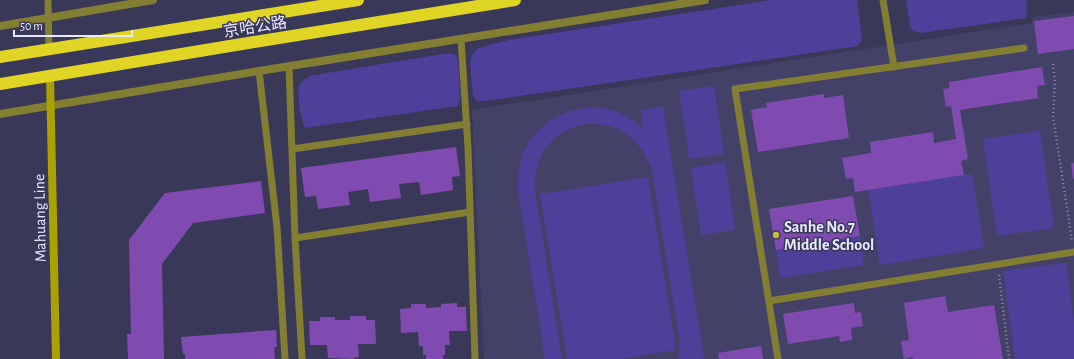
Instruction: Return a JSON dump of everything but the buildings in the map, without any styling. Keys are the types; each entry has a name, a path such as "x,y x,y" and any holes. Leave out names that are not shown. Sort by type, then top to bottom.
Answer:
{"highway":[{"name":"京哈公路","path":"0,58 358,0"},
{"name":"京哈公路","path":"0,84 515,0"}],"main road":[{"name":"Mahuang Line","path":"50,76 56,359"}],"street":[{"path":"0,26 153,0"},
{"path":"0,114 704,0"}],"lane":[{"path":"48,0 49,50"},
{"path":"883,0 894,67"},
{"path":"462,39 475,359"},
{"path":"778,359 734,89 1024,48"},
{"path":"289,66 295,238 302,359"},
{"path":"259,71 277,227 285,359"},
{"path":"292,150 466,124"},
{"path":"295,238 470,212"},
{"path":"769,301 1074,252"}],"path":[{"path":"1052,64 1055,81 1052,116 1074,252"},
{"path":"998,264 1009,359"}],"shaded area":[{"path":"772,0 857,0 862,39 858,46 486,101 477,101 473,95 470,62 472,55 478,48 509,40"},
{"path":"906,0 1027,0 1027,16 1026,18 921,33 913,31 910,26"},
{"name":"Sanhe No.7 Middle School","path":"1074,12 1074,359 484,359 472,110 1032,23 1032,17"},
{"path":"449,53 456,55 458,61 460,98 458,106 305,128 299,102 299,88 300,84 309,76"},
{"path":"714,86 724,154 689,159 679,91"},
{"path":"663,106 704,359 679,359 680,343 652,172 641,148 624,132 604,125 584,124 564,131 548,145 538,165 535,191 562,359 545,359 518,190 519,166 525,150 540,129 551,120 575,110 589,108 608,109 624,115 643,128 641,110"},
{"path":"1040,131 1054,228 997,236 983,139"},
{"path":"725,162 735,230 701,235 691,168"},
{"path":"972,174 984,248 880,265 868,190"},
{"path":"648,177 676,350 620,359 567,359 540,194"},
{"path":"860,236 864,265 780,278 776,250"},
{"path":"1066,263 1074,322 1074,359 1015,359 1003,271"}],"place":[{"name":"Sanhe No.7 Middle School","path":"776,235"}]}
